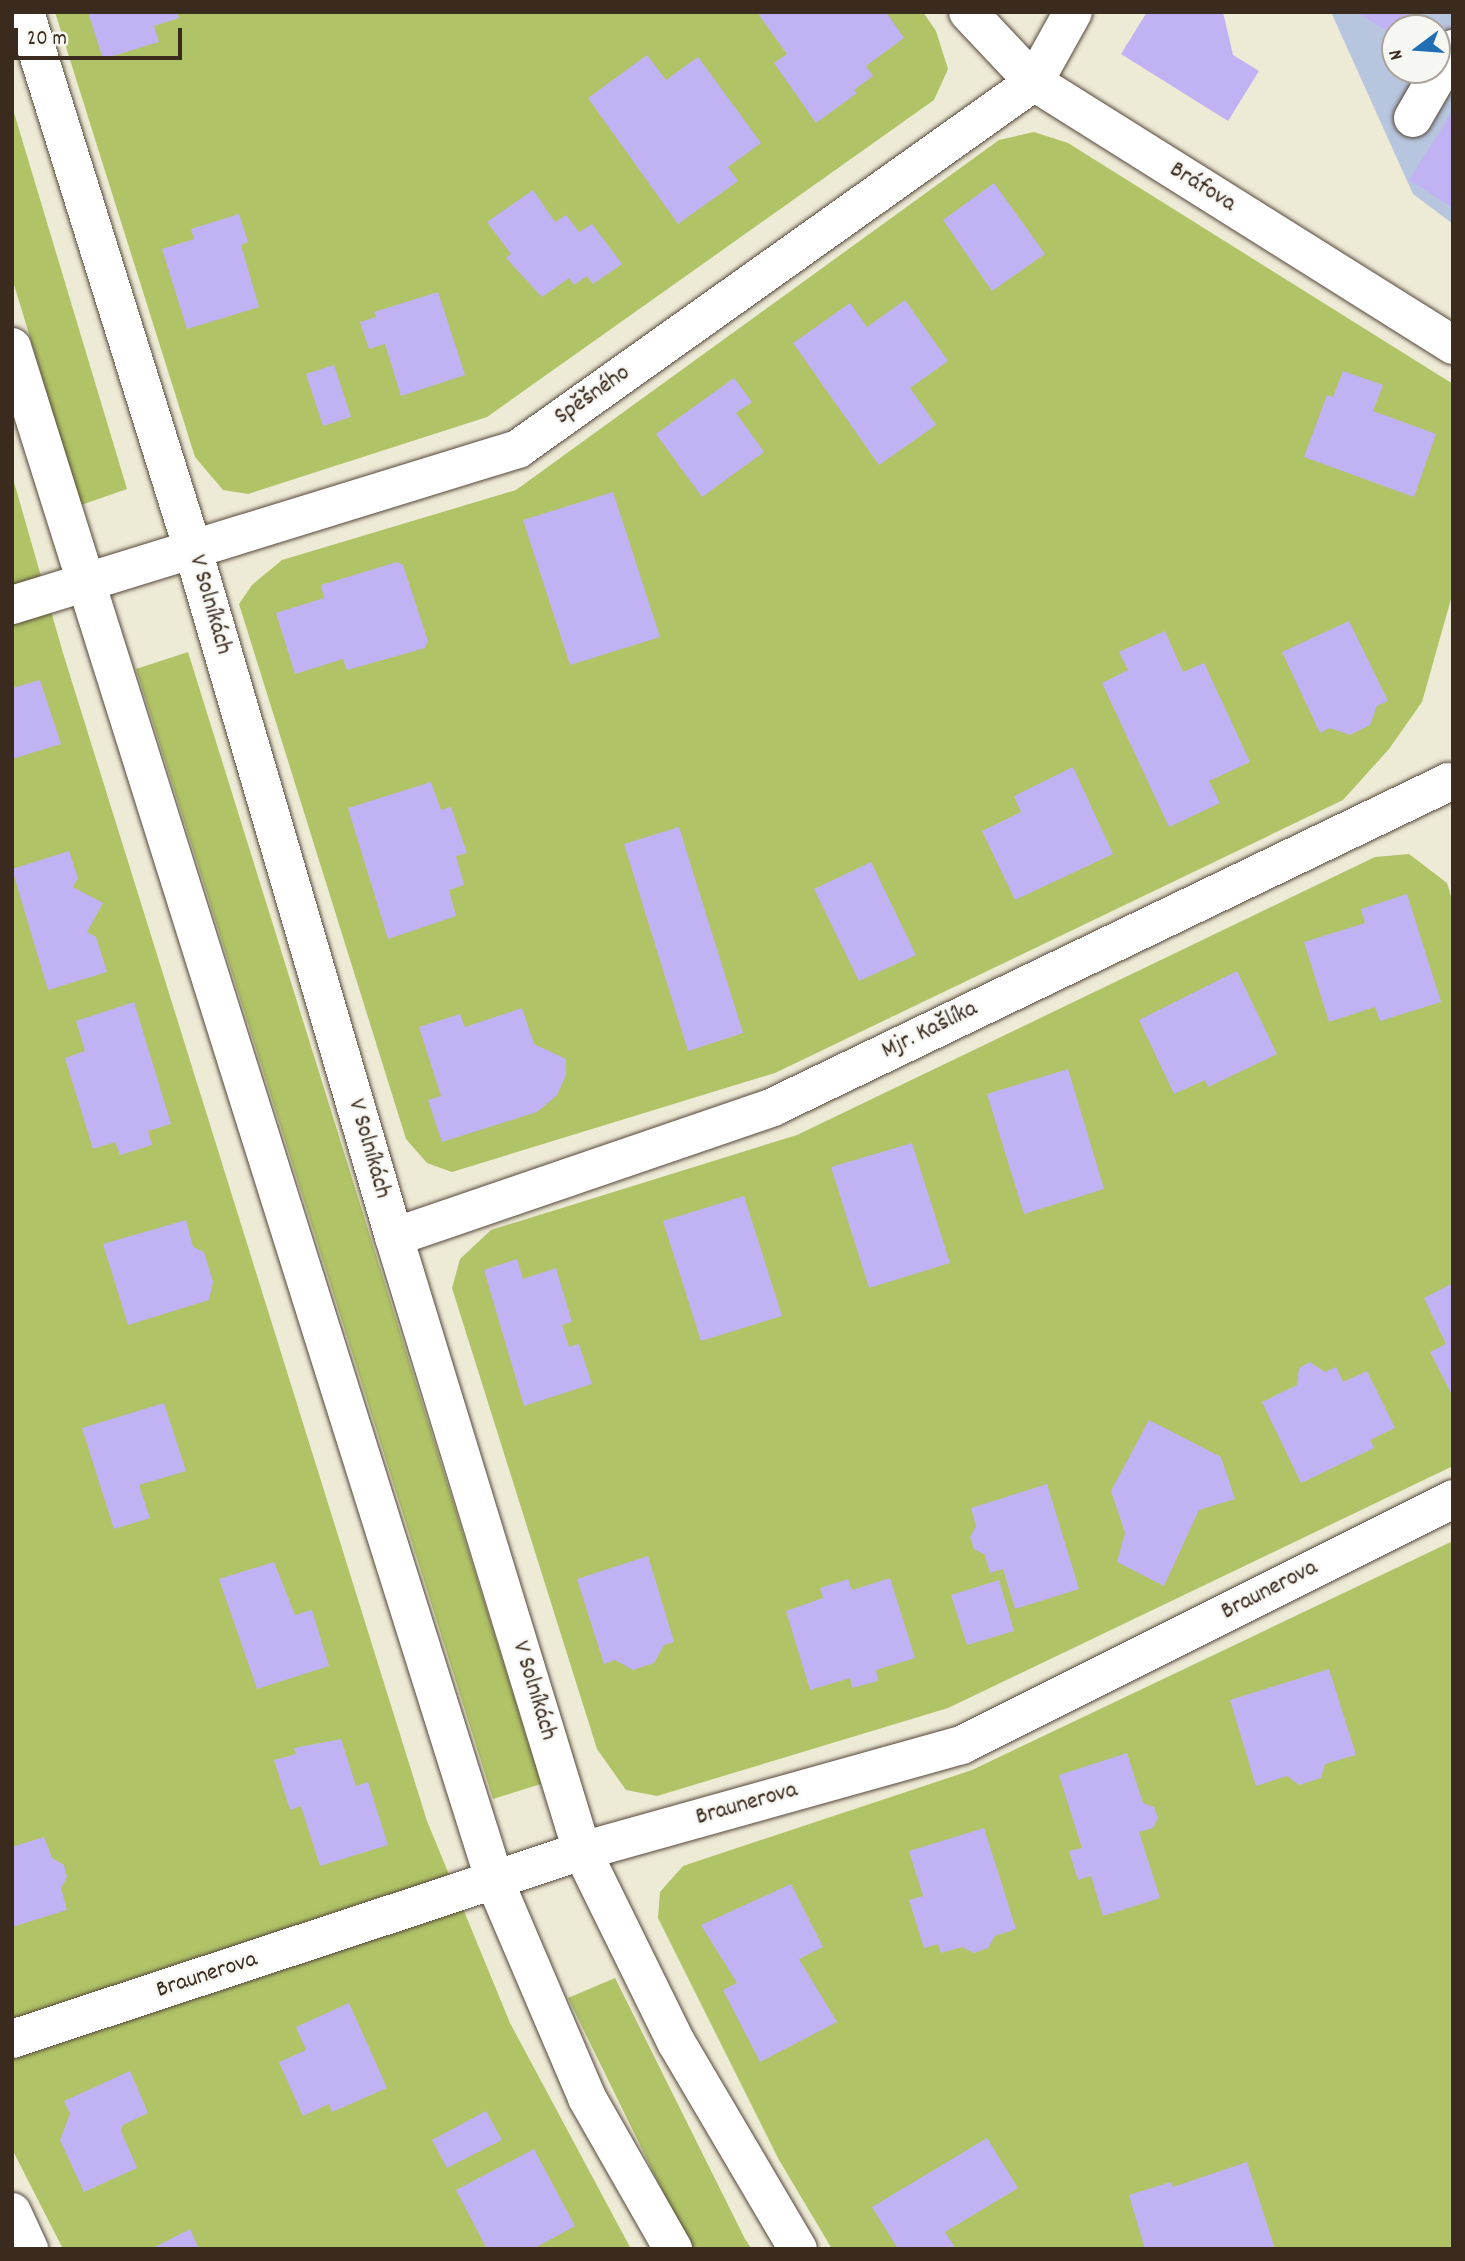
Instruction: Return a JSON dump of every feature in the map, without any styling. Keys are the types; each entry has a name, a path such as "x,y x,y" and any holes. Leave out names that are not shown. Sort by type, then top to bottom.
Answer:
{"street":[{"name":"V Solníkách","path":"25,12 193,550 394,1237 582,1851 676,2042 798,2249"},
{"name":"Bráfova","path":"968,12 1034,82 1453,345"},
{"name":"Spěšného","path":"12,605 518,449 1034,82 1073,12"},
{"path":"1413,118 1453,49"},
{"path":"12,347 495,1882 587,2098 673,2249"},
{"name":"Mjr. Kašlíka","path":"394,1237 773,1107 1451,782"},
{"name":"Braunerova","path":"12,2039 495,1882 582,1851 962,1745 1453,1499"},
{"path":"12,2212 29,2249"}],"shaded area":[{"path":"1331,12 1453,12 1453,224 1413,194"}],"green space":[{"path":"55,12 923,12 936,31 948,69 934,100 487,417 248,494 223,490 195,457"},
{"path":"12,106 127,489 81,505 12,278"},
{"path":"1034,132 1068,143 1453,384 1453,592 1422,702 1389,749 1343,800 775,1073 452,1172 427,1163 406,1139 239,604 252,585 282,560 516,490 999,140"},
{"path":"12,475 63,653 427,1821 510,2023 631,2249 63,2249 12,2149"},
{"path":"188,652 541,1784 493,1799 136,669"},
{"path":"1409,854 1447,883 1453,903 1453,1466 948,1708 657,1796 626,1790 597,1749 452,1288 460,1259 491,1230 797,1135 1375,857"},
{"path":"1453,1541 1453,2249 832,2249 779,2160 658,1918 660,1892 683,1866 972,1770"},
{"path":"615,1978 752,2249 691,2249 568,1998"}],"building":[{"path":"88,12 177,12 179,18 154,26 159,42 103,59"},
{"path":"762,12 886,12 904,38 866,66 873,76 854,90 857,93 816,123 774,63 787,54 759,15"},
{"path":"1147,12 1223,12 1233,55 1259,71 1228,121 1121,54"},
{"path":"1356,12 1411,12 1381,14 1381,27"},
{"path":"647,55 666,80 698,57 761,143 728,167 738,181 678,224 588,98"},
{"path":"1453,110 1453,208 1409,180"},
{"path":"994,183 1045,254 992,291 943,220"},
{"path":"533,190 555,222 566,215 579,232 592,224 622,264 593,284 587,276 574,285 569,278 542,297 506,258 511,254 487,222"},
{"path":"239,214 248,242 241,245 259,307 187,329 162,249 194,239 191,229"},
{"path":"438,292 465,375 401,396 385,344 369,349 360,322 376,317 374,312"},
{"path":"905,300 948,361 910,388 936,425 879,465 793,343 850,303 867,327"},
{"path":"334,365 351,417 323,426 306,374"},
{"path":"1343,371 1383,385 1373,411 1436,434 1414,497 1304,457 1327,395 1333,397"},
{"path":"734,378 752,402 736,413 764,452 702,497 656,434"},
{"path":"613,492 660,637 570,665 523,520"},
{"path":"397,562 403,565 428,641 425,648 347,670 343,659 295,674 276,613 324,598 321,585"},
{"path":"1349,621 1388,701 1377,706 1370,725 1350,735 1330,728 1320,733 1282,652"},
{"path":"1165,631 1183,672 1204,663 1250,762 1209,781 1220,803 1169,827 1102,683 1128,670 1119,652"},
{"path":"40,680 61,744 12,759 12,688"},
{"path":"1073,767 1113,854 1015,900 982,831 1021,812 1014,796"},
{"path":"431,782 441,810 451,807 467,853 456,856 464,885 449,890 456,916 388,939 348,808"},
{"path":"679,827 743,1033 688,1051 624,844"},
{"path":"69,851 78,878 73,887 103,903 87,932 96,937 107,972 48,990 12,869"},
{"path":"871,862 916,955 859,981 814,889"},
{"path":"1407,894 1441,1002 1380,1021 1375,1007 1329,1022 1304,942 1365,923 1361,909"},
{"path":"1237,971 1277,1054 1208,1087 1205,1080 1174,1094 1139,1020"},
{"path":"134,1002 171,1124 148,1131 152,1145 120,1155 115,1142 93,1149 65,1058 85,1051 76,1021"},
{"path":"522,1008 534,1044 566,1059 566,1075 557,1095 537,1112 442,1142 428,1100 441,1096 419,1027 460,1014 465,1027"},
{"path":"1068,1069 1104,1189 1024,1214 987,1094"},
{"path":"912,1143 950,1263 869,1288 831,1167"},
{"path":"744,1196 782,1316 701,1341 663,1221"},
{"path":"186,1220 193,1247 204,1252 213,1282 209,1300 128,1325 103,1244"},
{"path":"517,1259 523,1279 556,1268 572,1322 562,1325 569,1347 579,1344 592,1384 524,1406 484,1270"},
{"path":"1453,1283 1453,1397 1430,1352 1446,1344 1424,1298"},
{"path":"1310,1362 1325,1372 1336,1367 1343,1382 1367,1371 1395,1428 1370,1440 1374,1448 1301,1483 1262,1402 1297,1385 1299,1368"},
{"path":"164,1403 186,1471 139,1485 150,1518 114,1529 82,1428"},
{"path":"1149,1420 1221,1457 1235,1499 1199,1510 1164,1586 1117,1562 1125,1533 1111,1491"},
{"path":"1047,1484 1079,1589 1015,1609 1003,1569 990,1573 985,1555 974,1549 970,1537 976,1526 971,1508"},
{"path":"648,1556 674,1642 664,1645 654,1663 633,1670 615,1660 604,1664 577,1579"},
{"path":"274,1562 295,1615 312,1610 329,1666 257,1689 219,1579"},
{"path":"890,1578 915,1658 876,1670 878,1681 852,1688 850,1678 810,1690 786,1611 823,1598 820,1588 848,1579 852,1590"},
{"path":"999,1580 1014,1631 967,1645 951,1595"},
{"path":"1329,1669 1356,1755 1325,1764 1321,1778 1299,1785 1287,1776 1256,1786 1230,1700"},
{"path":"341,1739 356,1786 368,1782 388,1845 320,1866 301,1806 290,1810 274,1760 296,1754 294,1748"},
{"path":"1127,1753 1143,1803 1154,1807 1158,1818 1153,1828 1139,1832 1160,1898 1103,1916 1091,1876 1078,1880 1069,1851 1082,1848 1059,1775"},
{"path":"984,1828 1016,1929 995,1936 988,1948 974,1953 962,1947 941,1953 938,1944 924,1948 909,1900 923,1896 909,1851"},
{"path":"44,1837 52,1858 64,1865 67,1877 61,1888 67,1910 12,1927 12,1847"},
{"path":"791,1884 823,1947 799,1959 837,2022 760,2062 723,1990 737,1983 701,1925"},
{"path":"349,2003 387,2088 332,2112 329,2104 303,2116 279,2062 306,2050 296,2027"},
{"path":"130,2071 148,2113 123,2125 121,2131 137,2168 84,2192 60,2140 70,2114 64,2101"},
{"path":"486,2111 502,2140 447,2168 432,2140"},
{"path":"987,2138 1018,2188 945,2232 956,2249 898,2249 872,2207"},
{"path":"534,2149 575,2226 533,2249 487,2249 456,2190"},
{"path":"1247,2162 1275,2249 1145,2249 1129,2195 1171,2182 1173,2187"},
{"path":"190,2229 199,2249 151,2249"}]}
